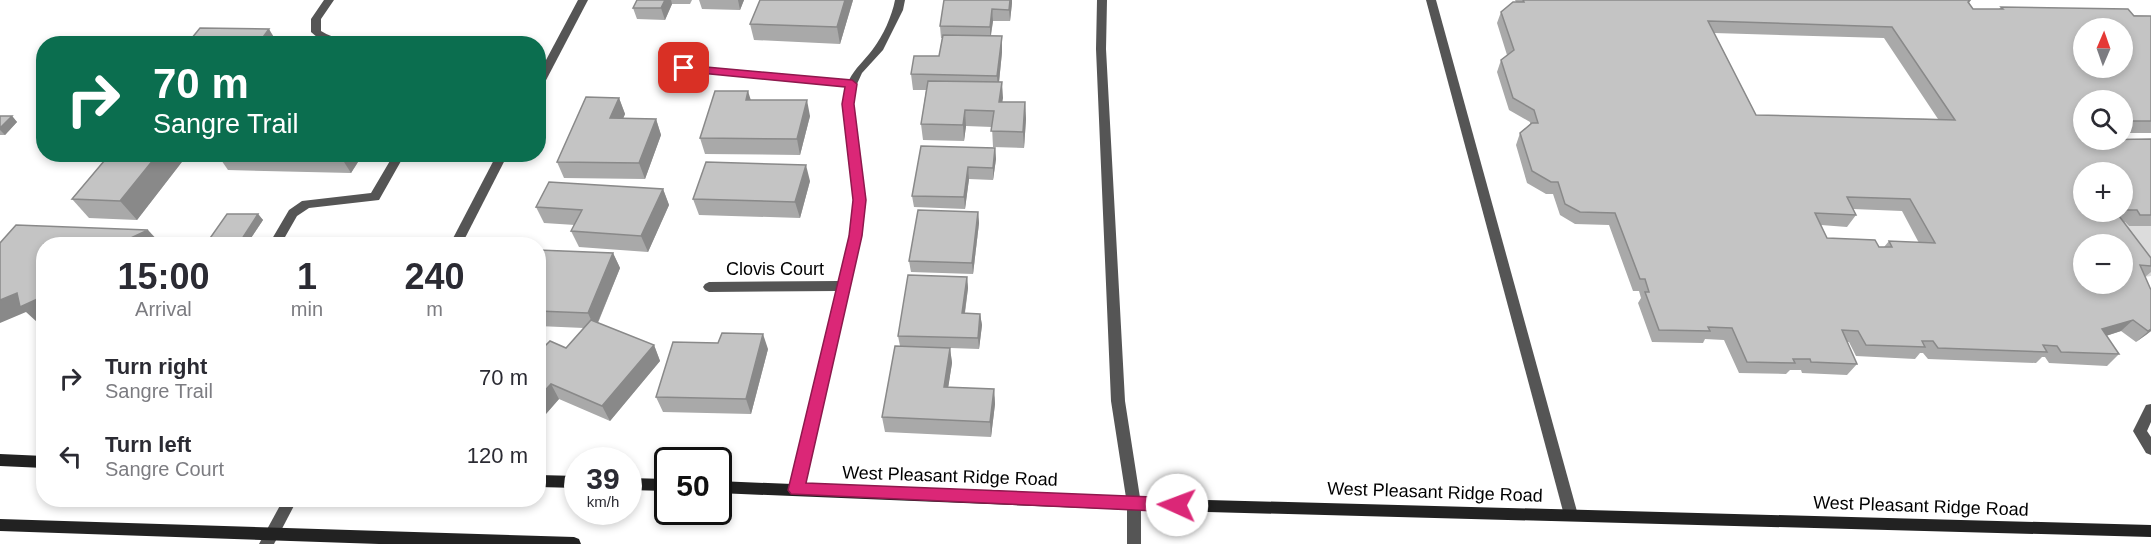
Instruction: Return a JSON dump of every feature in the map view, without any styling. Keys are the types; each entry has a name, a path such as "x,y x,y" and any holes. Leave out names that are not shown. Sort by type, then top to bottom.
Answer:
{"main road":[{"path":"0,460 36,462"},
{"path":"546,481 564,482"},
{"name":"West Pleasant Ridge Road","path":"732,488 1134,504 2151,531"},
{"path":"0,525 269,539 574,544"}],"street":[{"path":"321,36 316,32 316,19 329,0"},
{"path":"546,71 583,0"},
{"path":"796,490 842,286 856,236 860,200 848,104 852,84 858,72 878,50 898,10 900,0"},
{"path":"1102,0 1101,49 1118,402 1134,504 1134,544"},
{"path":"1431,0 1571,516"},
{"path":"684,68 852,84"},
{"path":"279,237 293,213 306,204 375,197 395,162"},
{"path":"460,237 499,162"},
{"name":"Clovis Court","path":"709,287 842,286"},
{"path":"2151,409 2140,431 2151,449"},
{"path":"269,539 286,507"}],"shaded area":[{"path":"2104,222 2125,222 2129,226 2151,226 2151,276 2145,277 2133,261 2133,234 2113,234"}],"building":[{"path":"637,0 665,0 661,8 633,8"},
{"path":"760,0 845,0 837,27 750,24"},
{"path":"944,0 1010,0 1009,10 992,9 990,27 940,26"},
{"path":"1523,0 1970,0 1968,2 1973,9 2003,9 2001,7 2128,9 2134,16 2151,16 2151,121 2133,121 2133,90 2073,90 2073,150 2133,150 2133,139 2151,139 2151,215 2140,215 2137,210 2133,210 2133,162 2073,162 2073,222 2124,222 2133,234 2073,234 2073,294 2133,294 2133,234 2151,258 2151,266 2140,265 2151,290 2151,329 2148,331 2133,320 2102,329 2119,354 2061,352 2057,346 2043,345 2047,352 1938,348 1933,341 1922,341 1925,347 1866,345 1858,331 1842,330 1857,364 1811,362 1810,359 1793,359 1795,363 1747,362 1732,328 1708,327 1710,331 1659,330 1645,292 1649,292 1645,279 1640,279 1615,213 1580,212 1565,204 1558,182 1551,182 1532,171 1520,133 1532,123 1538,123 1534,110 1513,98 1501,60 1514,50 1501,12 1513,2 1524,2","holes":["1708,21 1892,27 1955,120 1756,115","1847,197 1910,199 1935,243 1889,241 1892,247 1879,247 1875,240 1827,238 1815,213 1856,215"]},
{"path":"200,28 269,29 264,36 194,36"},
{"path":"943,35 1002,36 997,76 911,74 914,56 939,56"},
{"path":"928,81 1002,82 999,102 1025,102 1023,132 991,131 994,111 965,110 963,125 921,124"},
{"path":"715,91 748,91 746,100 807,100 797,139 700,138"},
{"path":"586,97 619,98 610,118 656,119 639,163 557,162"},
{"path":"0,116 12,116 0,128"},
{"path":"921,146 995,148 993,168 968,167 964,197 912,196"},
{"path":"103,162 152,162 120,201 72,199"},
{"path":"706,162 806,165 795,202 693,199"},
{"path":"549,182 663,189 641,236 571,231 582,210 536,207"},
{"path":"918,210 978,212 972,263 909,261"},
{"path":"227,214 258,214 243,237 211,237"},
{"path":"16,225 148,230 133,237 36,237 36,300 20,307 17,293 0,300 0,243"},
{"path":"546,250 613,253 588,313 546,311"},
{"path":"908,275 967,277 962,313 980,314 978,338 898,336"},
{"path":"591,320 654,345 602,406 551,384 546,389 546,345 550,341 566,348"},
{"path":"722,333 763,334 746,399 656,397 673,342 718,343"},
{"path":"895,346 950,348 944,387 994,389 990,422 882,417"}],"route":[{"path":"684,68 852,84 848,104 860,200 856,236 842,286 796,490 1177,505"}]}
